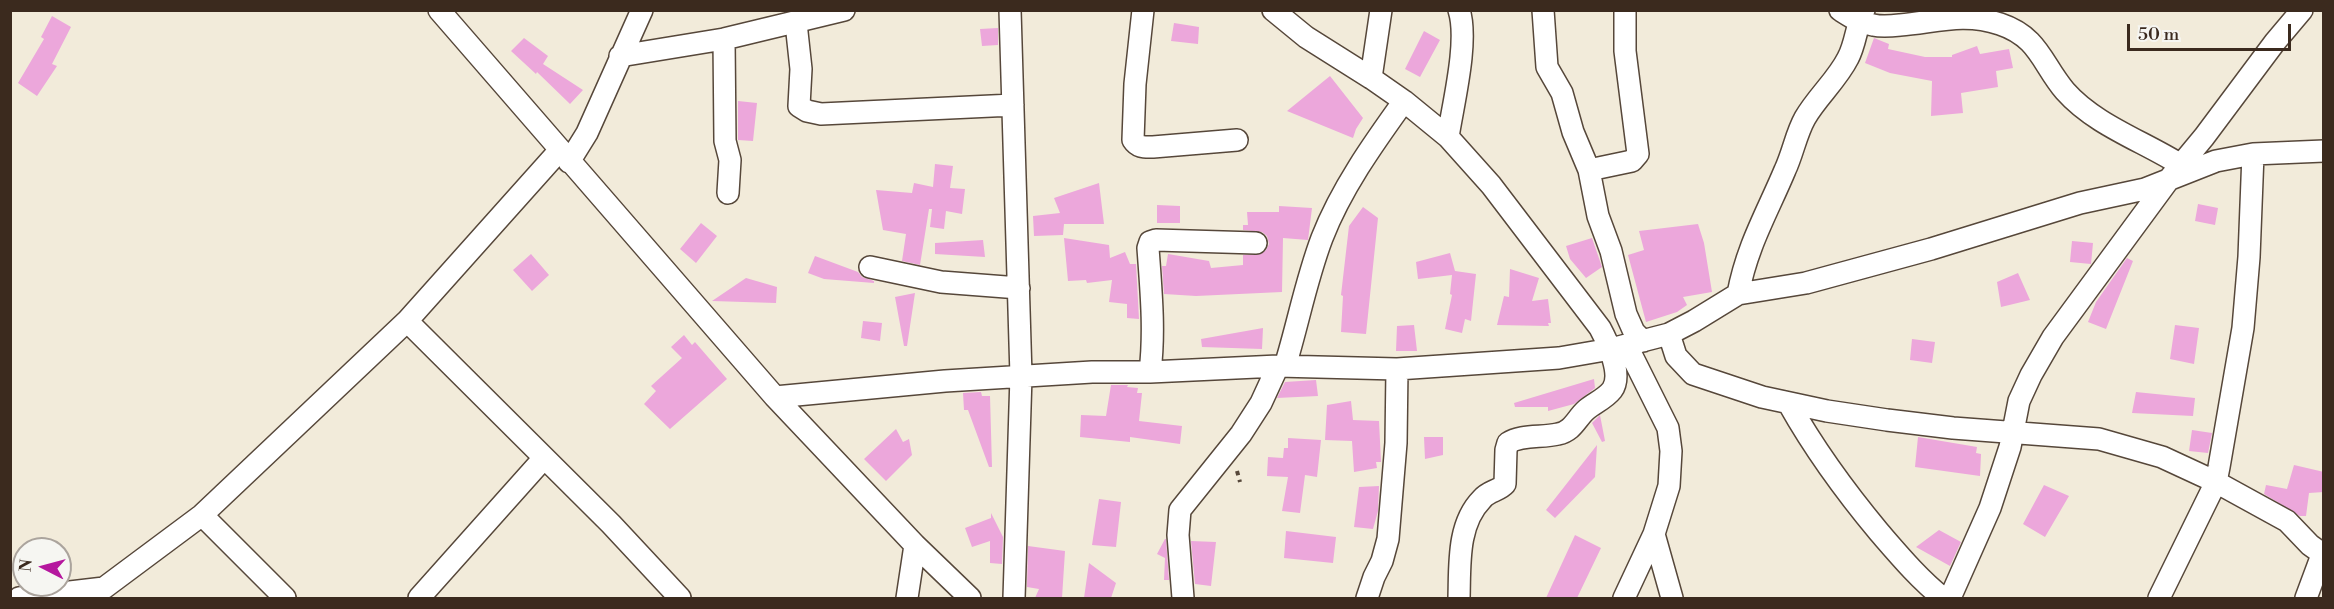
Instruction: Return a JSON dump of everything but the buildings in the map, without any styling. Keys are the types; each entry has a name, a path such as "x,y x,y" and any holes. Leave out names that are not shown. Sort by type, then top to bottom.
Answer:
{"street":[{"path":"439,10 775,397 915,545 970,598"},
{"path":"19,598 101,593 202,515 407,321 587,133 642,10"},
{"path":"620,56 724,39 844,10"},
{"path":"1010,10 1021,376 1014,598"},
{"path":"1143,10 1134,101 1133,140 1143,147 1237,140"},
{"path":"1273,10 1306,37 1404,101 1448,137 1491,185 1600,328 1627,346 1662,414 1671,439 1670,486 1654,534 1624,598"},
{"path":"1371,78 1381,10"},
{"path":"1448,137 1460,60 1459,10"},
{"path":"1459,598 1463,536 1467,520 1484,496 1505,484 1508,443 1517,439 1557,435 1571,429 1588,409 1612,390 1634,332 1626,314 1611,251 1598,216 1589,170 1573,132 1562,93 1547,67 1543,10"},
{"path":"1589,170 1632,161 1638,154 1625,51 1625,10"},
{"path":"1840,10 1861,16 1876,26 1961,17 1988,21 2012,29 2037,48 2061,86 2074,99 2101,121 2175,172"},
{"path":"1950,598 1990,508 2010,447 2025,387 2053,338 2175,172 2302,10"},
{"path":"1738,294 1742,271 1756,230 1785,170 1800,128 1810,109 1848,60 1861,16"},
{"path":"796,23 801,69 799,106 807,111 821,114 1013,105"},
{"path":"724,39 725,141 730,160 728,193"},
{"path":"1183,598 1178,536 1180,510 1241,434 1261,403 1281,366 1301,312 1310,273 1340,200 1362,162 1404,101"},
{"path":"775,397 1092,372 1150,372 1281,366 1397,369 1527,361 1627,346 1669,334 1738,294 1806,283 1931,249 2068,206 2145,189 2175,172 2253,154 2324,151"},
{"path":"2159,598 2216,482 2243,328 2249,257 2253,154"},
{"path":"1150,372 1153,349 1153,309 1148,248 1150,242 1156,240 1214,240 1256,243"},
{"path":"870,267 948,283 1019,288"},
{"path":"407,321 611,524 680,598"},
{"path":"1669,334 1676,356 1693,374 1789,404 1887,420 2099,439 2162,457 2216,482 2287,521 2323,555 2306,598"},
{"path":"1367,598 1388,539 1396,442 1397,369"},
{"path":"1789,404 1811,444 1838,482 1904,562 1943,598"},
{"path":"418,598 544,458"},
{"path":"202,515 285,598"},
{"path":"1654,534 1672,598"},
{"path":"908,598 915,545"}]}
